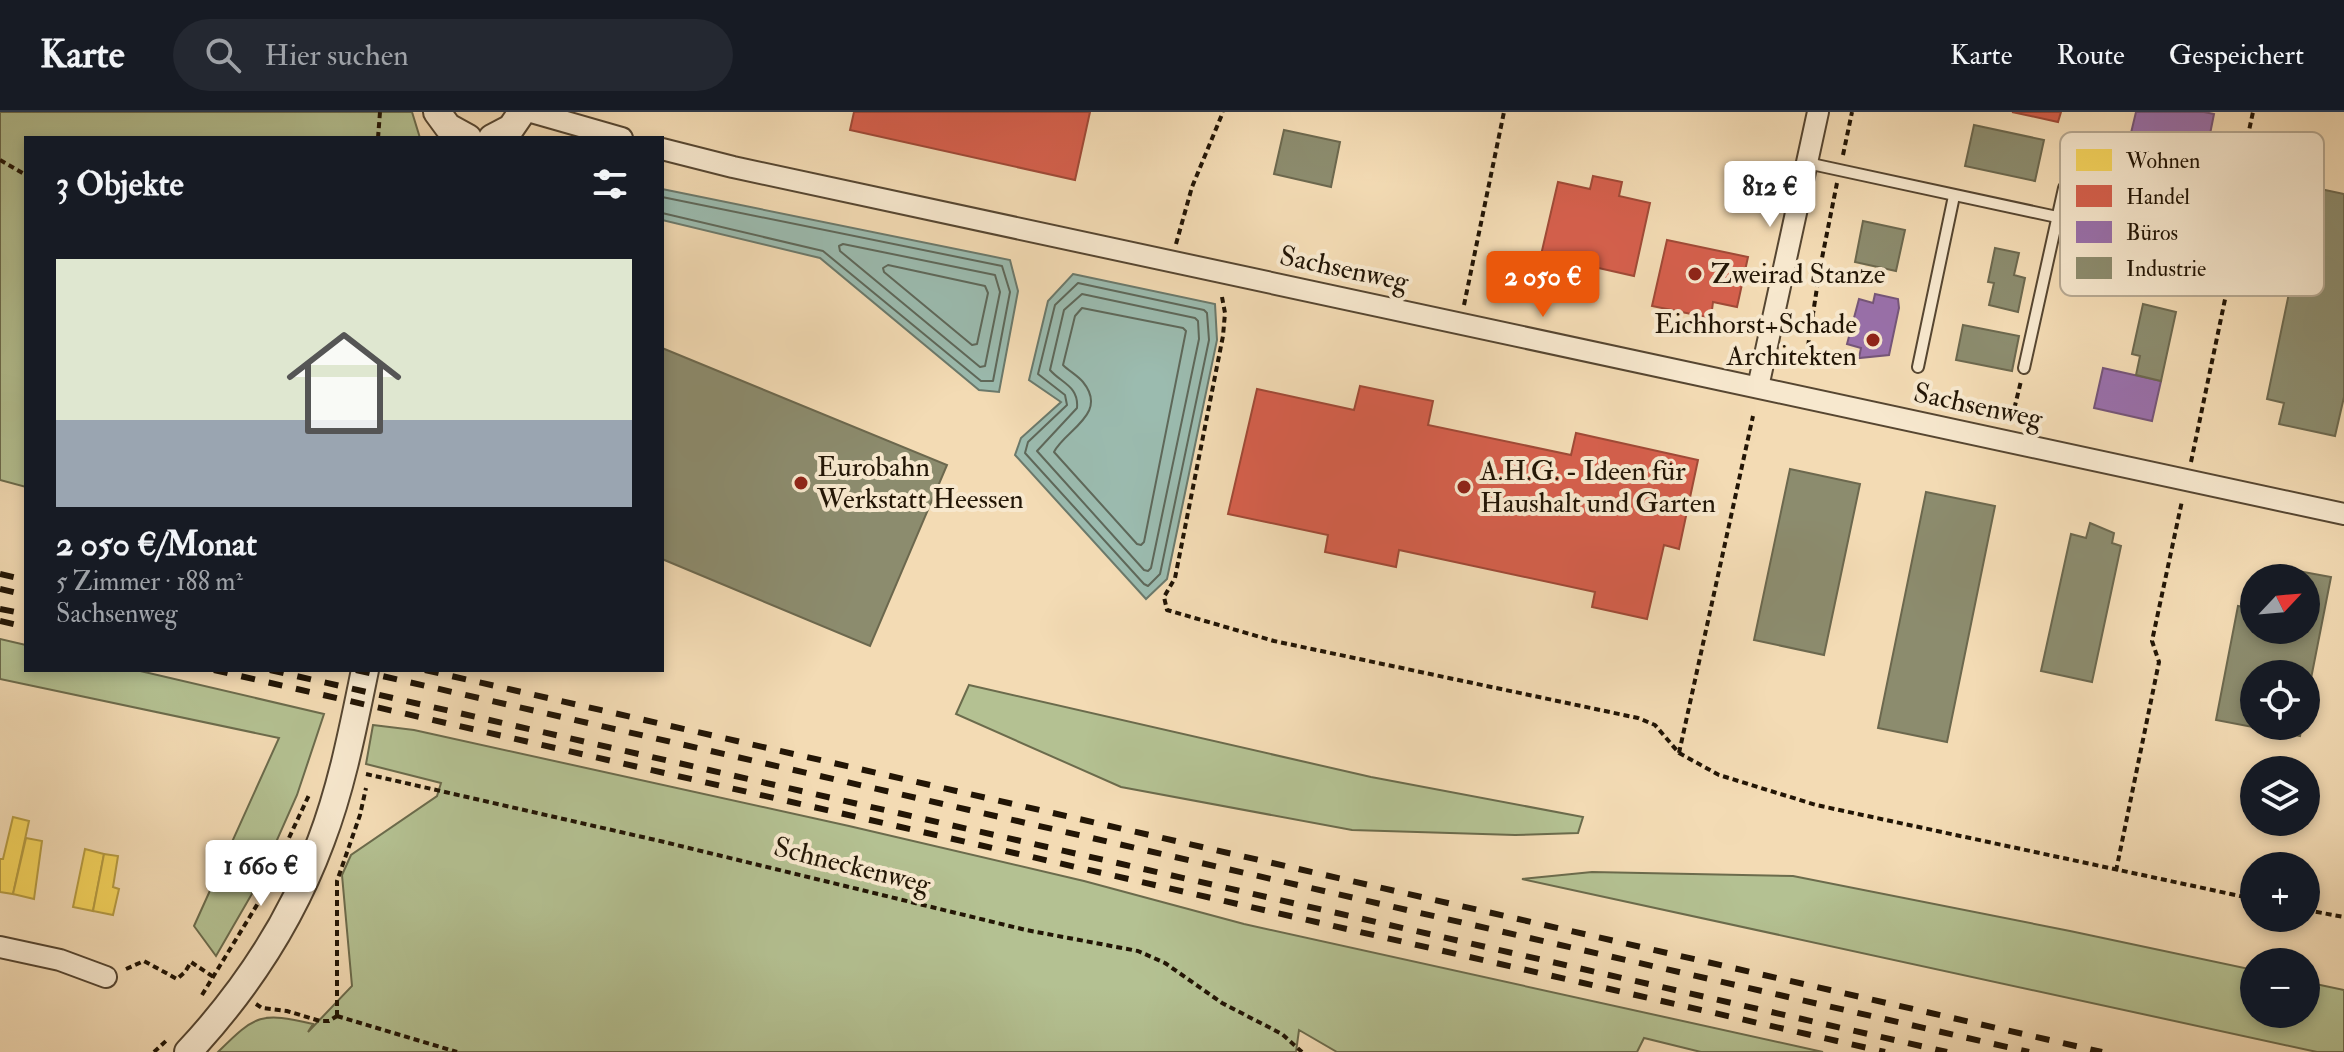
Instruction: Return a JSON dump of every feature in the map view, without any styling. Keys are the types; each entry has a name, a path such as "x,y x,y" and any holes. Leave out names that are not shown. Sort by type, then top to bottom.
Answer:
{"street":[{"path":"437,112 448,127 464,136"},
{"path":"496,136 511,128 522,112"},
{"path":"531,112 615,136"},
{"path":"1758,387 1818,112"},
{"name":"Sachsenweg","path":"664,150 733,167 2344,514"},
{"path":"181,1042 240,993 295,899 356,772 365,672"},
{"path":"0,947 60,960 106,977"}],"lane":[{"path":"1807,163 2057,217"},
{"path":"1918,367 1954,196"},
{"path":"2024,368 2060,204"}],"path":[{"path":"378,136 380,112"},
{"path":"1172,261 1192,187 1223,112"},
{"path":"1461,323 1504,112"},
{"path":"1805,366 1820,268 1852,112"},
{"path":"2249,132 2253,112"},
{"path":"0,160 24,174"},
{"path":"2116,871 2159,662 2152,641 2225,296"},
{"path":"1222,297 1225,313 1223,336 1175,578 1164,597 1167,610 1274,641 1638,718 1655,725 1679,753 1719,775 1816,805 2240,896"},
{"path":"2012,418 2024,368"},
{"path":"1679,753 1753,416"},
{"path":"337,1016 337,881 360,815 356,772"},
{"name":"Schneckenweg","path":"356,772 850,886 1026,930 1138,951 1165,963 1222,1003 1282,1034 1302,1052"},
{"path":"202,997 260,900 312,788"},
{"path":"2320,913 2344,917"},
{"path":"106,977 144,961 177,979 191,962 262,1008 287,1011 320,1021 329,1021 337,1016 457,1052"},
{"path":"154,1052 181,1042"}],"green space":[{"path":"0,112 412,112 419,136 24,136 24,486 0,480"},
{"path":"0,639 24,645 24,672 145,672 324,714 297,795 257,885 216,956 194,926 279,738 0,679"},
{"path":"969,685 1371,777 1583,817 1578,833 1515,835 1352,830 1121,787 956,714"},
{"path":"373,725 414,730 849,826 1084,881 1244,924 1823,1052 1701,1052 1644,1038 1637,1052 1337,1052 1299,1030 1296,1052 218,1052 242,1030 260,1019 282,1018 313,1024 308,1032 352,986 342,875 351,855 437,796 441,783 366,764"},
{"path":"1592,872 1793,876 2070,931 2240,967 2240,1028 2320,1028 2320,985 2344,990 2344,1052 2317,1052 1522,879"}],"water":[{"path":"664,189 1010,260 1018,291 999,392 979,390 820,258 664,220"},
{"path":"1073,274 1215,304 1217,340 1167,579 1146,599 1015,455 1021,438 1061,402 1029,380 1048,301"}],"building: Wohnen":[{"path":"13,817 29,821 13,894 0,892 0,859 3,859"},
{"path":"26,838 42,841 34,899 13,894"},
{"path":"85,849 104,854 93,911 73,907"},
{"path":"104,854 118,856 113,887 119,889 113,915 93,911"}],"building: Handel":[{"path":"854,112 1090,112 1075,180 850,130"},
{"path":"2012,112 2061,112 2058,122"},
{"path":"1593,176 1622,182 1619,196 1650,203 1634,276 1594,267 1595,263 1586,261 1585,265 1541,255 1558,182 1590,189"},
{"path":"1667,240 1748,257 1737,307 1713,302 1711,318 1652,306"},
{"name":"A.H.G. - Ideen für Haushalt und Garten","path":"1360,386 1433,401 1428,425 1571,455 1576,433 1698,460 1679,549 1664,545 1647,619 1592,607 1595,592 1399,550 1396,567 1325,552 1328,535 1228,514 1257,389 1354,410"}],"building: Büros":[{"path":"2136,112 2214,114 2210,132 2131,132"},
{"path":"1875,294 1898,299 1899,308 1889,355 1859,358 1861,348 1847,344 1859,299 1873,303"},
{"path":"2103,368 2161,381 2152,421 2094,408"}],"building: Industrie":[{"path":"1974,125 2044,140 2035,181 1965,166"},
{"path":"1284,130 1340,142 1331,187 1274,174"},
{"path":"2324,190 2344,194 2344,397 2335,436 2279,424 2284,403 2267,399 2288,296 2324,296"},
{"path":"1863,221 1905,230 1896,271 1855,262"},
{"path":"1995,248 2019,253 2014,275 2025,278 2018,312 1989,305 1994,283 1988,282"},
{"path":"2143,304 2176,312 2161,381 2136,375 2140,356 2132,354"},
{"path":"1963,325 2019,336 2012,371 1956,360"},
{"name":"Eurobahn Werkstatt Heessen","path":"664,349 947,465 870,646 664,560"},
{"path":"1790,469 1860,484 1824,655 1754,640"},
{"path":"1926,492 1995,506 1947,742 1878,728"},
{"path":"2090,523 2114,533 2112,543 2121,546 2092,682 2041,671 2071,534 2086,538"},
{"path":"2320,575 2331,577 2320,633"},
{"path":"2238,606 2240,644 2318,644 2315,660 2240,660 2240,725 2216,720"}],"railway":[{"path":"0,574 24,580"},
{"path":"0,589 24,595"},
{"path":"0,609 24,614"},
{"path":"0,621 24,627"},
{"path":"223,672 1885,1052"},
{"path":"279,672 1947,1052"},
{"path":"365,672 2029,1052"},
{"path":"434,672 2102,1052"}],"place":[{"name":"Zweirad Stanze","path":"1695,274"},
{"name":"Eichhorst+Schade Architekten","path":"1873,340"},
{"name":"Eurobahn Werkstatt Heessen","path":"801,483"},
{"name":"A.H.G. - Ideen für Haushalt und Garten","path":"1464,487"}]}
